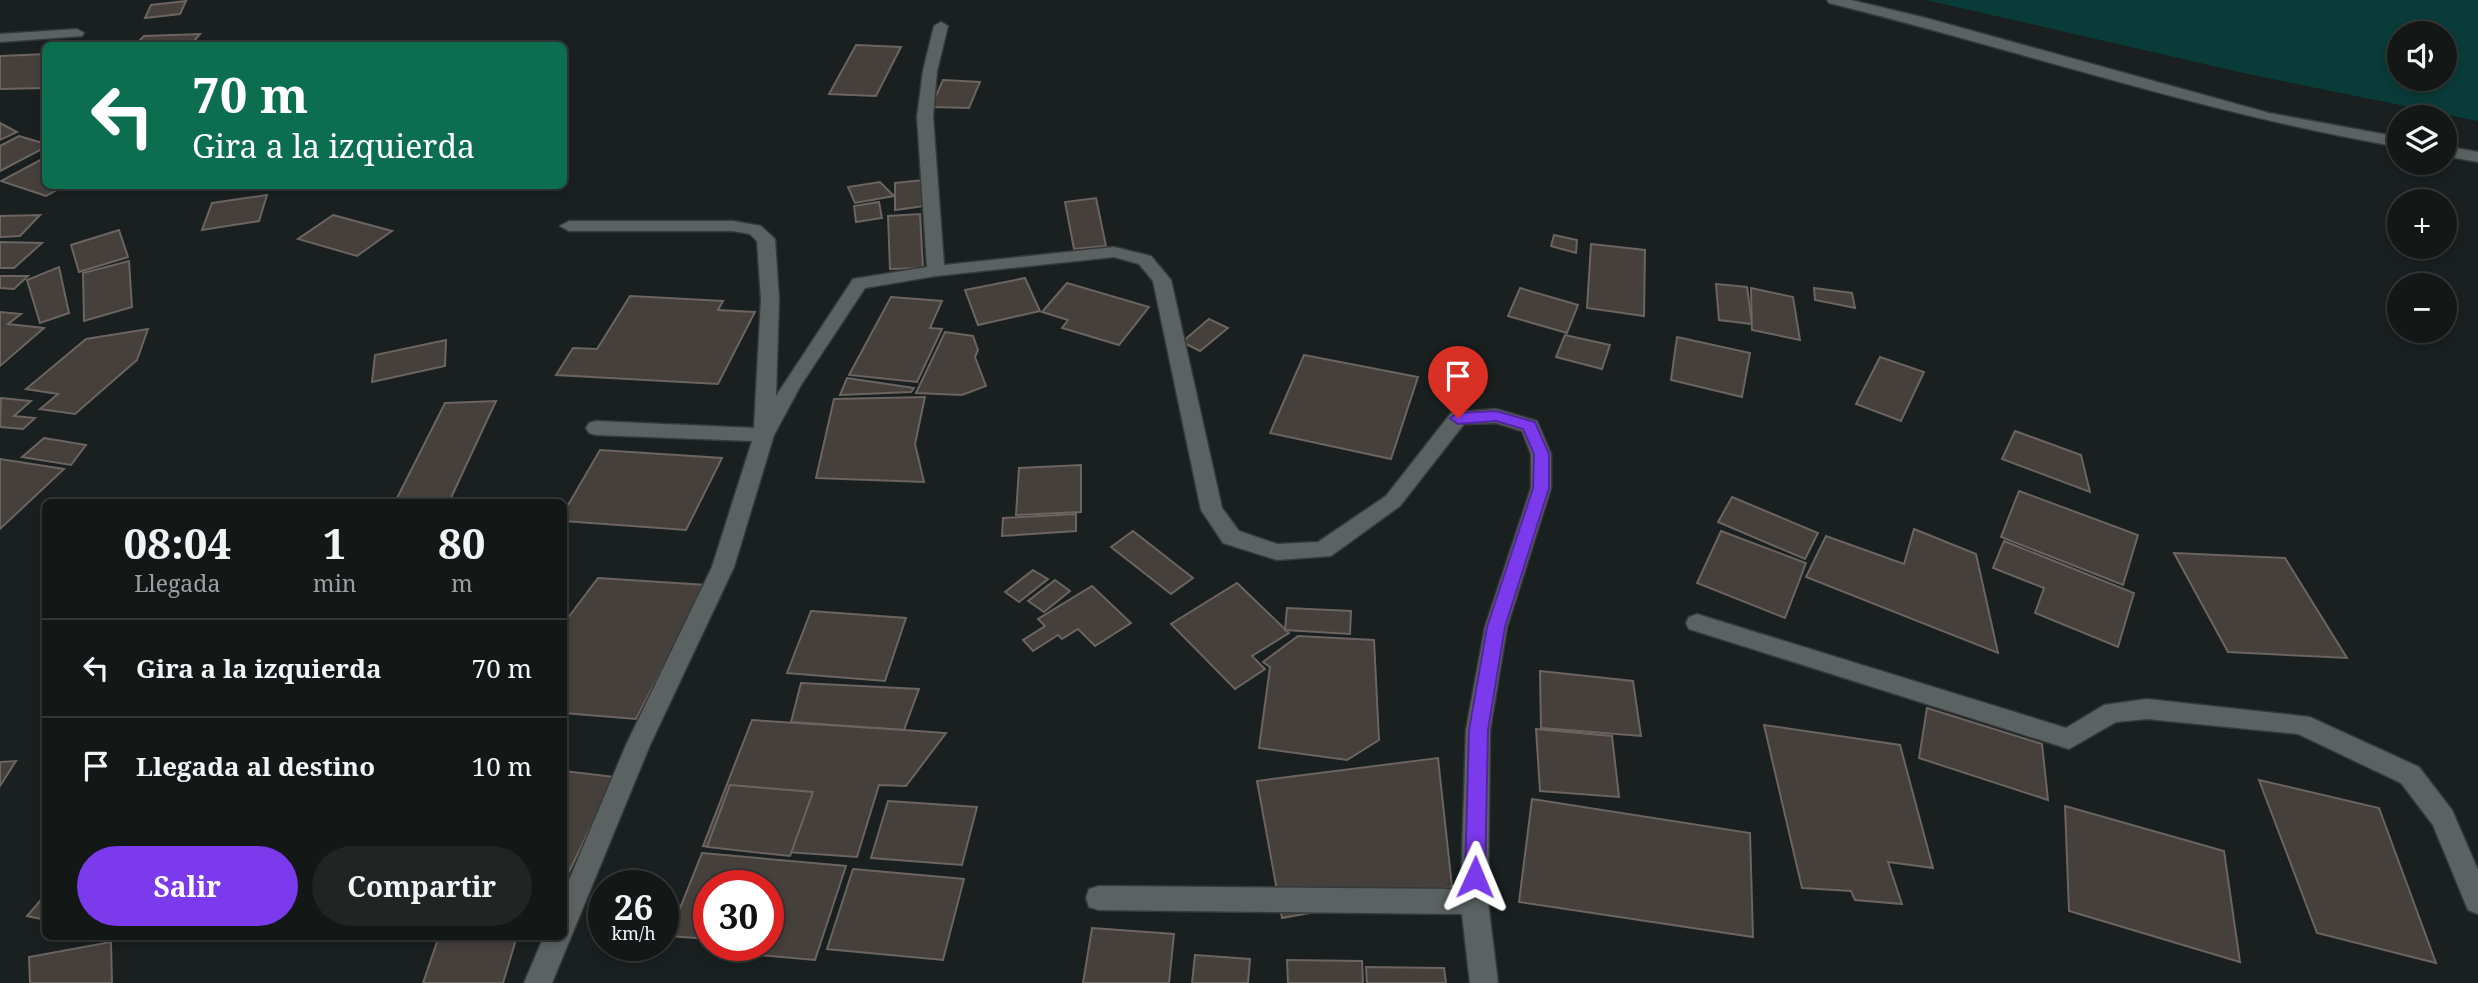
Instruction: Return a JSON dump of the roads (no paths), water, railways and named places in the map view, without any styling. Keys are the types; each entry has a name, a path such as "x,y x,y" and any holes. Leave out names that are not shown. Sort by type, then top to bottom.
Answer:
{"street":[{"path":"1834,0 1921,21 2267,117 2387,140"},
{"path":"936,271 925,117 930,71 941,26"},
{"path":"0,38 77,33"},
{"path":"2457,153 2478,157"},
{"path":"569,226 733,226 755,230 766,239 770,299 764,435"},
{"path":"567,916 638,745 723,567 764,435 792,384 859,283 936,271 1114,251 1145,260 1162,280 1212,510 1231,537 1277,552 1323,551 1393,501 1458,418 1496,416 1530,426 1541,454 1541,488 1496,627 1478,730 1474,902 1484,983"},
{"path":"596,428 764,435"},
{"path":"1697,623 2069,739 2087,725 2113,712 2147,709 2301,724 2410,775 2443,818 2478,901"},
{"path":"1099,898 1474,902"},
{"path":"538,983 556,940"}]}
